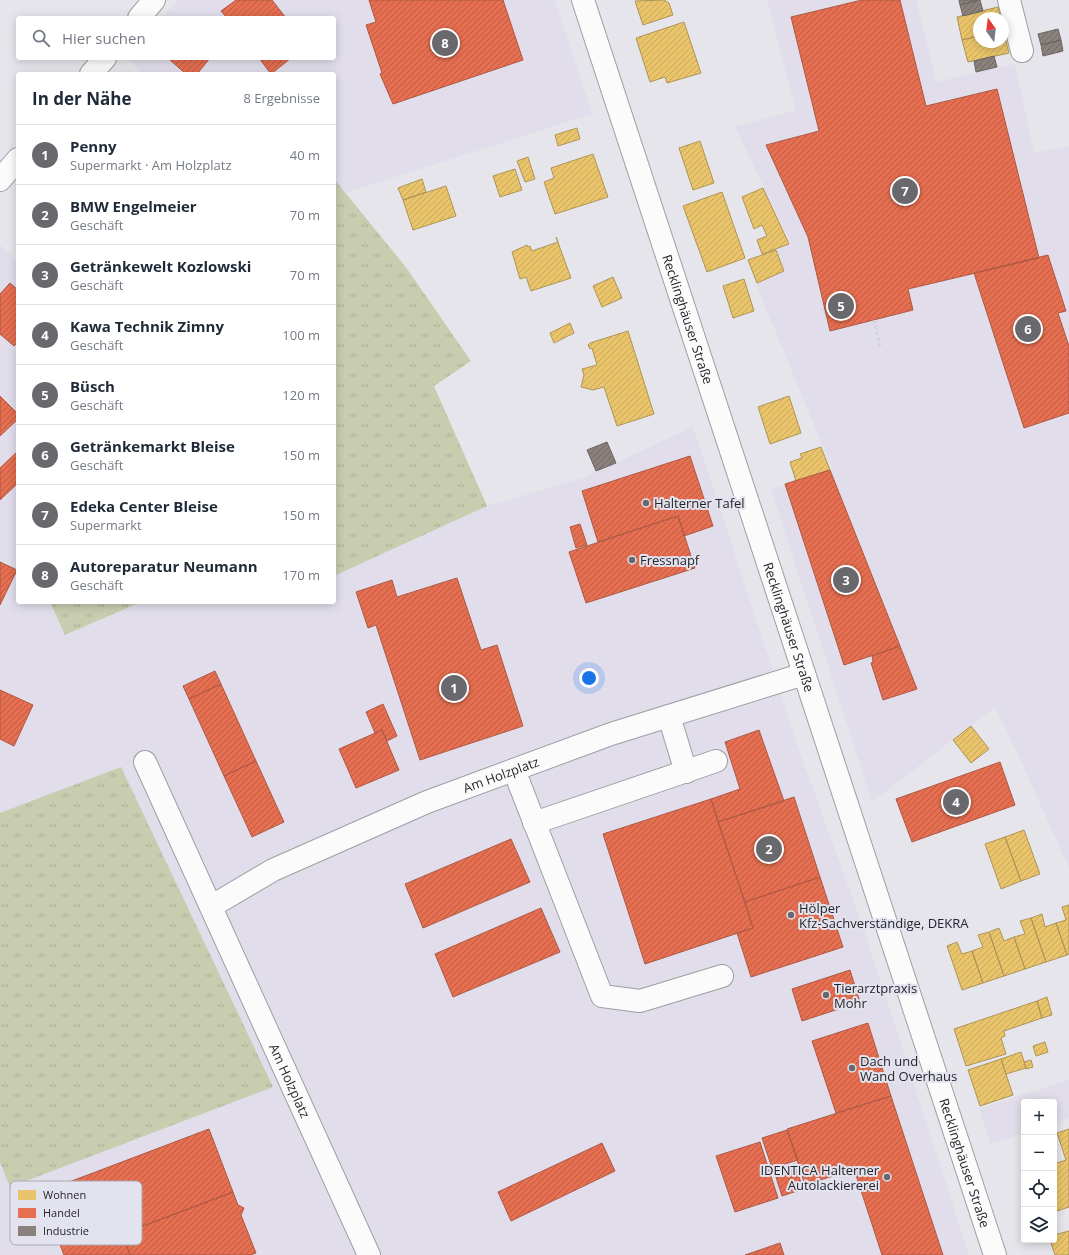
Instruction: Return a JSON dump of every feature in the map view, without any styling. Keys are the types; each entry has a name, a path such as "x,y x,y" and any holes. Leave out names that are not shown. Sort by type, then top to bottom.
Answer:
{"street":[{"path":"141,16 154,0"},
{"name":"Recklinghäuser Straße","path":"583,0 995,1255"},
{"path":"1009,0 1022,51"},
{"path":"93,72 103,60"},
{"path":"0,180 16,161"},
{"name":"Am Holzplatz","path":"212,906 273,870 426,802 611,734 804,674"},
{"path":"669,716 686,772"},
{"name":"Am Holzplatz","path":"145,762 212,906 369,1255"},
{"path":"534,822 716,762"},
{"path":"514,770 602,996 640,1001 722,976"}],"path":[{"path":"874,320 880,347"}],"shaded area":[{"path":"178,0 555,0 592,114 345,193 336,182 336,72 142,72 128,60 336,60 336,16 164,16"},
{"path":"767,0 916,0 936,82 1015,64 1034,153 1069,146 1069,868 1018,754 995,707 872,802 771,489 832,469 756,284 785,271 776,249 791,244 735,127 796,110"},
{"path":"0,245 16,260 16,604 51,604 66,635 136,604 336,604 336,575 487,506 583,478 693,427 798,747 865,933 969,1255 0,1255"},
{"path":"1069,1080 1069,1118 1057,1122 1057,1099 1021,1099 1021,1134 991,1144 979,1109"}],"green space":[{"path":"336,181 405,266 471,361 434,386 487,506 336,575"},
{"path":"51,604 136,604 65,635"},
{"path":"121,767 273,1087 26,1181 10,1181 10,1187 0,1162 0,813"}],"building: Wohnen":[{"path":"664,0 669,3 673,15 643,25 635,1"},
{"path":"998,7 999,12 978,12"},
{"path":"973,13 973,37 962,40 957,17"},
{"path":"684,22 701,73 667,83 665,77 650,82 636,38"},
{"path":"973,37 973,48 1008,48 1009,53 968,62 962,40"},
{"path":"577,128 580,139 558,146 555,135"},
{"path":"700,141 714,183 693,190 679,148"},
{"path":"593,154 608,197 555,214 544,182 554,178 551,168"},
{"path":"528,157 535,179 525,182 517,161"},
{"path":"515,169 522,190 500,197 493,176"},
{"path":"422,179 426,192 403,200 398,188"},
{"path":"446,186 456,216 413,230 403,200"},
{"path":"763,188 789,244 762,254 757,240 767,236 762,225 754,229 742,197"},
{"path":"722,192 745,258 707,272 683,206"},
{"path":"558,242 571,278 531,291 526,277 520,279 512,252 527,245 528,247 530,246 532,251"},
{"path":"776,250 784,271 757,283 748,260"},
{"path":"613,277 622,298 602,307 593,286"},
{"path":"744,279 754,311 733,318 723,286"},
{"path":"570,323 574,333 554,343 550,333"},
{"path":"628,331 654,414 617,426 604,387 593,390 581,387 584,375 582,369 597,365 592,348 590,349 588,345 590,343"},
{"path":"789,396 801,433 770,444 758,407"},
{"path":"821,447 830,470 796,481 790,462 802,458 800,454"},
{"path":"971,726 989,749 971,763 953,740"},
{"path":"1024,830 1040,874 1021,881 1005,837"},
{"path":"1005,837 1021,881 1001,889 985,844"},
{"path":"1069,905 1069,954 1067,955 1056,923 1066,920 1062,907"},
{"path":"1042,914 1045,927 1056,923 1067,955 1046,962 1031,918"},
{"path":"1031,918 1046,962 1025,969 1014,937 1025,934 1020,921"},
{"path":"999,928 1004,941 1014,937 1025,969 1004,976 989,932"},
{"path":"989,932 1004,976 983,983 972,951 983,947 978,935"},
{"path":"957,942 962,954 972,951 983,983 962,990 947,946"},
{"path":"1047,997 1052,1015 1042,1018 1037,1001"},
{"path":"1037,1001 1042,1018 1004,1031 1005,1036 1001,1038 1006,1054 966,1066 954,1029"},
{"path":"1045,1042 1048,1052 1036,1056 1033,1046"},
{"path":"1021,1052 1026,1068 1006,1074 1001,1059"},
{"path":"1001,1059 1013,1095 980,1106 968,1070"},
{"path":"1031,1060 1033,1067 1026,1069 1024,1062"},
{"path":"1069,1129 1069,1207 1057,1211 1057,1163 1066,1160 1057,1133"},
{"path":"1069,1231 1069,1255 1055,1255 1051,1243 1057,1243 1057,1234"}],"building: Handel":[{"path":"236,0 272,0 284,16 225,16 221,11"},
{"path":"369,0 503,0 523,60 393,104 380,74 382,73 366,25 376,22"},
{"path":"862,0 900,0 926,106 997,89 1039,258 908,289 913,310 830,331 808,237 766,145 819,131 791,17"},
{"path":"170,60 208,60 199,72 184,72"},
{"path":"260,60 288,60 274,72 270,72"},
{"path":"1048,255 1066,311 1058,313 1069,346 1069,413 1024,428 974,273"},
{"path":"10,283 16,288 16,344 14,346 0,334 0,294"},
{"path":"0,396 16,412 16,421 0,436"},
{"path":"16,453 16,485 0,500 0,468"},
{"name":"Halterner Tafel","path":"690,456 713,526 684,536 678,516 598,542 582,491"},
{"path":"830,470 900,646 844,665 785,484"},
{"name":"Fressnapf","path":"678,516 695,568 586,603 569,552"},
{"path":"580,524 587,545 576,548 570,527"},
{"path":"0,562 16,570 16,572 0,605"},
{"path":"457,578 481,650 497,645 523,726 420,760 376,625 368,628 356,592 392,580 397,597"},
{"path":"900,646 917,689 883,700 871,663 873,662 872,656"},
{"path":"215,671 221,684 189,699 183,686"},
{"path":"221,684 256,761 224,776 189,699"},
{"path":"0,690 33,705 14,746 0,739"},
{"path":"383,704 397,736 387,741 382,730 375,733 366,712"},
{"path":"382,730 399,770 356,788 339,749"},
{"path":"759,730 784,801 718,822 711,799 740,789 725,742"},
{"path":"256,761 284,822 252,837 224,776"},
{"path":"1000,762 1015,805 912,842 896,799"},
{"path":"794,797 820,877 745,902 718,822"},
{"path":"711,799 753,928 645,964 603,834"},
{"path":"511,839 530,882 423,928 405,884"},
{"name":"Hölper Kfz-Sachverständige, DEKRA","path":"820,877 843,947 751,977 737,933 753,928 745,902"},
{"path":"541,908 560,952 453,997 435,954"},
{"name":"Tierarztpraxis Mohr","path":"850,970 860,1002 802,1021 792,989"},
{"name":"Dach und Wand Overhaus","path":"868,1023 891,1096 836,1113 812,1041"},
{"name":"IDENTICA Halterner Autolackiererei","path":"891,1096 943,1255 882,1255 854,1169 805,1185 787,1129"},
{"path":"209,1129 233,1192 142,1226 142,1181 72,1181"},
{"path":"787,1130 798,1160 772,1168 762,1138"},
{"path":"760,1142 778,1198 735,1212 716,1156"},
{"path":"602,1143 615,1171 511,1221 498,1192"},
{"path":"795,1164 803,1189 782,1196 774,1171"},
{"path":"233,1192 238,1205 244,1208 241,1215 256,1253 250,1255 130,1255 126,1245 142,1245 142,1226"},
{"path":"780,1243 784,1255 745,1255"},
{"path":"60,1245 126,1245 130,1255 64,1255"}],"building: Industrie":[{"path":"959,0 979,0 960,5"},
{"path":"980,0 983,11 973,12 973,14 963,16 960,5"},
{"path":"1058,29 1061,40 1041,45 1038,34"},
{"path":"1061,40 1063,51 1043,56 1041,45"},
{"path":"994,56 997,67 976,72 974,61"},
{"path":"607,442 616,463 596,471 587,450"}],"place":[{"name":"Autoreparatur Neumann","path":"445,43"},
{"name":"Edeka Center Bleise","path":"905,191"},
{"name":"Büsch","path":"841,306"},
{"name":"Getränkemarkt Bleise","path":"1028,329"},
{"name":"Halterner Tafel","path":"646,503"},
{"name":"Fressnapf","path":"632,560"},
{"name":"Getränkewelt Kozlowski","path":"846,580"},
{"name":"Penny","path":"454,688"},
{"name":"Kawa Technik Zimny","path":"956,802"},
{"name":"BMW Engelmeier","path":"769,849"},
{"name":"Hölper Kfz-Sachverständige, DEKRA","path":"791,915"},
{"name":"Tierarztpraxis Mohr","path":"826,995"},
{"name":"Dach und Wand Overhaus","path":"852,1068"},
{"name":"IDENTICA Halterner Autolackiererei","path":"887,1177"}]}
